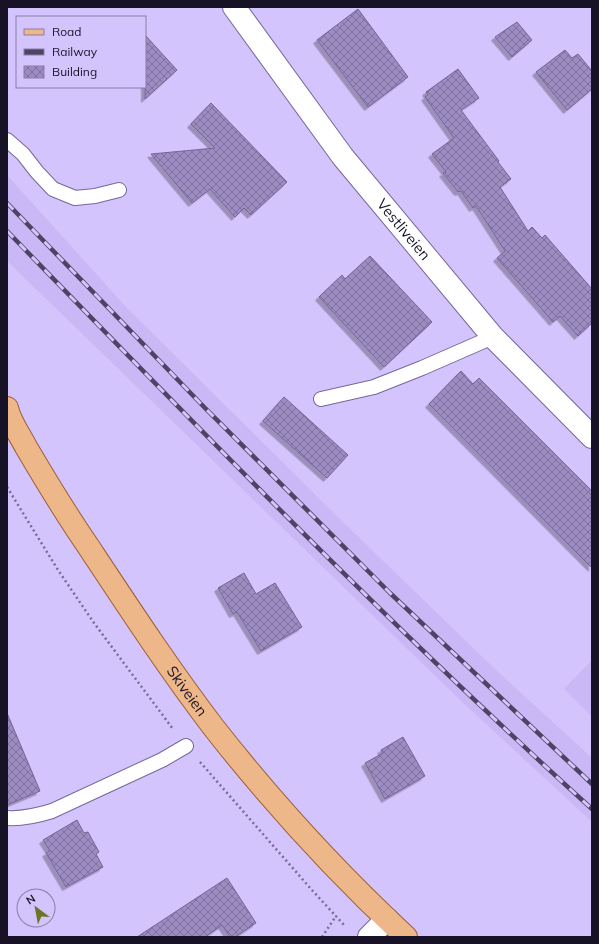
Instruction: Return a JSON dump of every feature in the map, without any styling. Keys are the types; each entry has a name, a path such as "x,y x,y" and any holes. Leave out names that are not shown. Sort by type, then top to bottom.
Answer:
{"main road":[{"name":"Skiveien","path":"7,411 54,496 158,650 206,716 247,769 302,833 406,937"}],"street":[{"name":"Vestliveien","path":"234,7 343,157 493,337 592,437"},
{"path":"369,937 387,919"}],"lane":[{"path":"7,140 23,154 53,189 76,198 95,196 119,190"},
{"path":"321,399 374,387 493,337"},
{"path":"7,818 20,819 52,811 162,760 186,746"}],"path":[{"path":"7,487 58,570 94,623 186,746 278,853 348,929"},
{"path":"322,937 336,916"}],"shaded area":[{"path":"7,175 126,307 347,526 496,670 592,758 592,822 460,700 7,261"},
{"path":"592,660 592,717 564,689"}],"building":[{"path":"358,9 408,77 368,107 317,40"},
{"path":"517,22 532,40 512,57 495,37"},
{"path":"146,36 177,70 145,99 146,88"},
{"path":"565,50 572,58 578,54 592,71 592,89 567,110 536,72"},
{"path":"458,69 479,98 461,110 511,179 500,187 528,231 532,227 542,238 545,235 592,289 592,323 578,336 560,316 553,322 497,258 505,251 476,206 473,208 461,191 458,192 443,173 446,172 432,154 454,138 425,97 428,95 426,92"},
{"path":"211,103 287,182 251,215 244,208 235,217 210,189 192,203 151,154 215,148 191,124"},
{"path":"370,256 432,322 384,367 319,297 342,275 345,279"},
{"path":"461,371 473,384 479,378 592,491 592,568 429,404"},
{"path":"284,397 348,455 327,478 263,421"},
{"path":"244,573 256,594 275,583 302,627 261,651 237,612 233,614 218,588"},
{"path":"7,713 40,791 7,805"},
{"path":"403,737 425,776 385,799 365,763 383,753 381,750"},
{"path":"77,820 84,833 88,832 99,852 96,854 103,867 66,887 46,853 50,851 43,840"},
{"path":"227,878 256,923 235,937 230,937 222,925 205,937 137,937"}],"railway":[{"path":"7,203 205,408 390,593 592,784"},
{"path":"7,231 150,379 295,525 442,669 592,809"}]}
